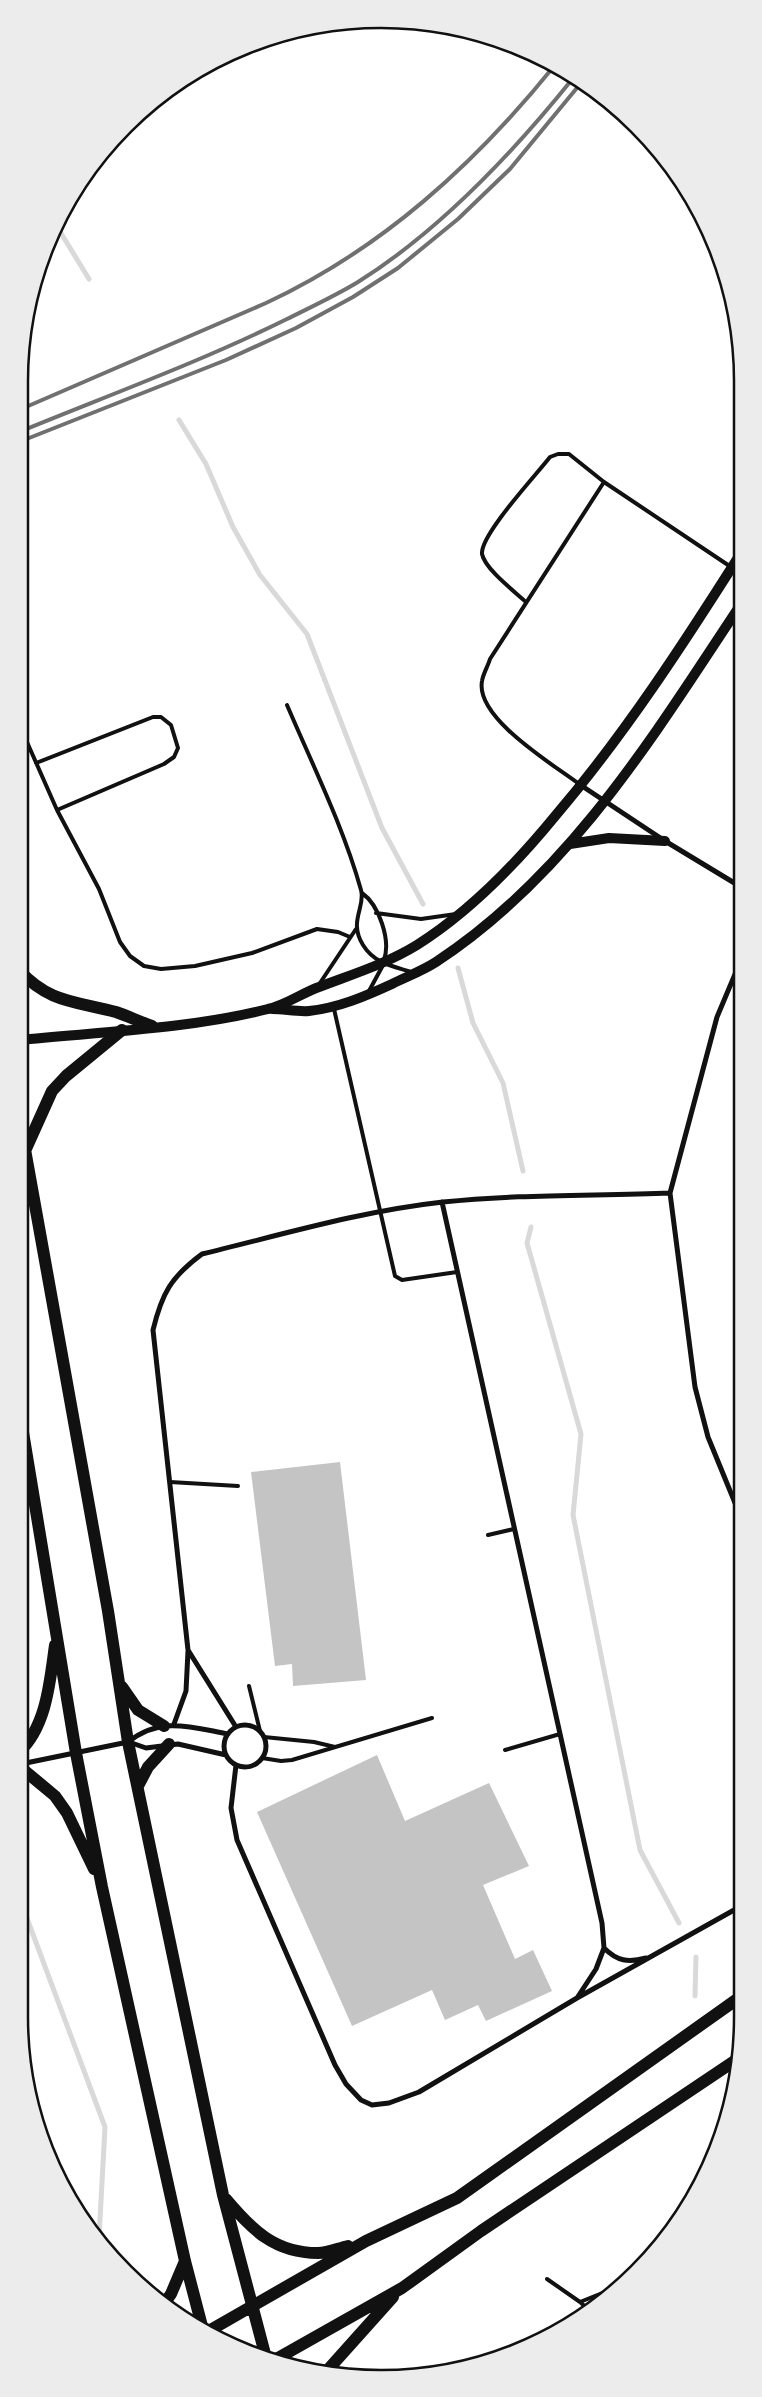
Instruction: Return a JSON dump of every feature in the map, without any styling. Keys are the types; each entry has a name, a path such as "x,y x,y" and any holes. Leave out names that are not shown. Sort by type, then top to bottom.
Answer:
{"main road":[{"path":"271,1009 317,987 383,963 419,943 460,914 498,880 582,786 630,720 734,564"},
{"path":"28,1039 211,1020 271,1009 309,1011 366,996 435,962 515,900 570,844 605,801 653,736 734,614"},
{"path":"570,844 609,838 665,841"},
{"path":"28,980 33,986 58,999 118,1013 152,1026"},
{"path":"28,1144 52,1091 66,1076 122,1030"},
{"path":"28,1168 119,1681 128,1742 223,2195 264,2350"},
{"path":"28,1461 76,1753 102,1887 185,2261 200,2320"},
{"path":"28,1740 40,1720 48,1689 57,1632"},
{"path":"119,1681 128,1698 138,1710 169,1725"},
{"path":"138,1786 148,1767 169,1744"},
{"path":"28,1773 55,1796 68,1813 102,1887"},
{"path":"214,2328 366,2241 456,2198 734,2001"},
{"path":"283,2355 402,2288 481,2231 731,2063"},
{"path":"223,2195 247,2224 284,2249 319,2254 366,2241"},
{"path":"168,2298 185,2261"},
{"path":"333,2366 402,2288"}],"street":[{"path":"582,786 665,841 734,883"},
{"path":"734,977 717,1017 670,1193 695,1387 708,1437 734,1500"},
{"path":"169,1725 186,1691 188,1650 153,1330 159,1303 180,1270 202,1254 381,1211 442,1202 506,1197 670,1193"},
{"path":"442,1202 602,1923 604,1948 596,1969 576,1998"},
{"path":"188,1650 236,1727"},
{"path":"28,1763 128,1742 142,1731 169,1725 228,1734"},
{"path":"128,1742 146,1748 178,1744 226,1755 236,1765 250,1766 262,1758 266,1744 264,1737 260,1731 249,1725 236,1727 224,1740 226,1755"},
{"path":"236,1765 231,1808 237,1840 335,2065 346,2084 361,2100 372,2105 389,2104 419,2092 576,1998 734,1910"},
{"path":"604,1948 613,1957 624,1962 656,1955"}],"lane":[{"path":"526,602 487,566 482,554 483,544 492,529 550,458 558,454 569,454 604,482 732,567"},
{"path":"582,786 508,730 484,698 482,682 490,659 604,482"},
{"path":"287,705 346,844 362,892 372,902 386,938 388,950 366,996"},
{"path":"36,763 153,717 160,717 170,725 178,748 174,757 164,764 57,810"},
{"path":"28,745 57,810 99,889 120,942 130,956 144,966 161,969 195,966 252,953 317,929 338,932 350,937"},
{"path":"317,987 356,929 362,892"},
{"path":"376,913 421,919 460,914"},
{"path":"356,929 370,955 383,963 415,973"},
{"path":"333,1006 395,1276 398,1279 457,1272"},
{"path":"170,1482 238,1486"},
{"path":"488,1535 514,1529"},
{"path":"249,1686 260,1731"},
{"path":"262,1758 282,1761 337,1748 432,1718"},
{"path":"505,1750 560,1734"},
{"path":"264,1737 314,1742 337,1748"},
{"path":"547,2279 584,2305"},
{"path":"580,2302 597,2295"}],"building":[{"path":"340,1462 366,1680 293,1686 292,1664 275,1666 251,1472"},
{"path":"377,1755 405,1821 489,1783 529,1866 483,1885 515,1959 533,1950 552,1991 486,2021 478,2005 445,2020 432,1990 352,2026 257,1812"}],"waterway":[{"path":"60,232 89,279"},
{"path":"179,420 206,464 233,527 260,575 307,634 382,828 423,904"},
{"path":"458,968 473,1023 503,1083 523,1171"},
{"path":"531,1227 527,1243 581,1434 573,1515 640,1850 679,1923"},
{"path":"28,1921 105,2127 99,2229"},
{"path":"695,1996 696,1957"}],"railway":[{"path":"28,406 266,303 349,257 424,201 459,170 550,71"},
{"path":"28,428 221,350 314,306 358,282 418,239 447,214 501,162 570,82"},
{"path":"28,438 226,360 296,328 353,297 398,268 458,219 510,169 577,87"}]}
